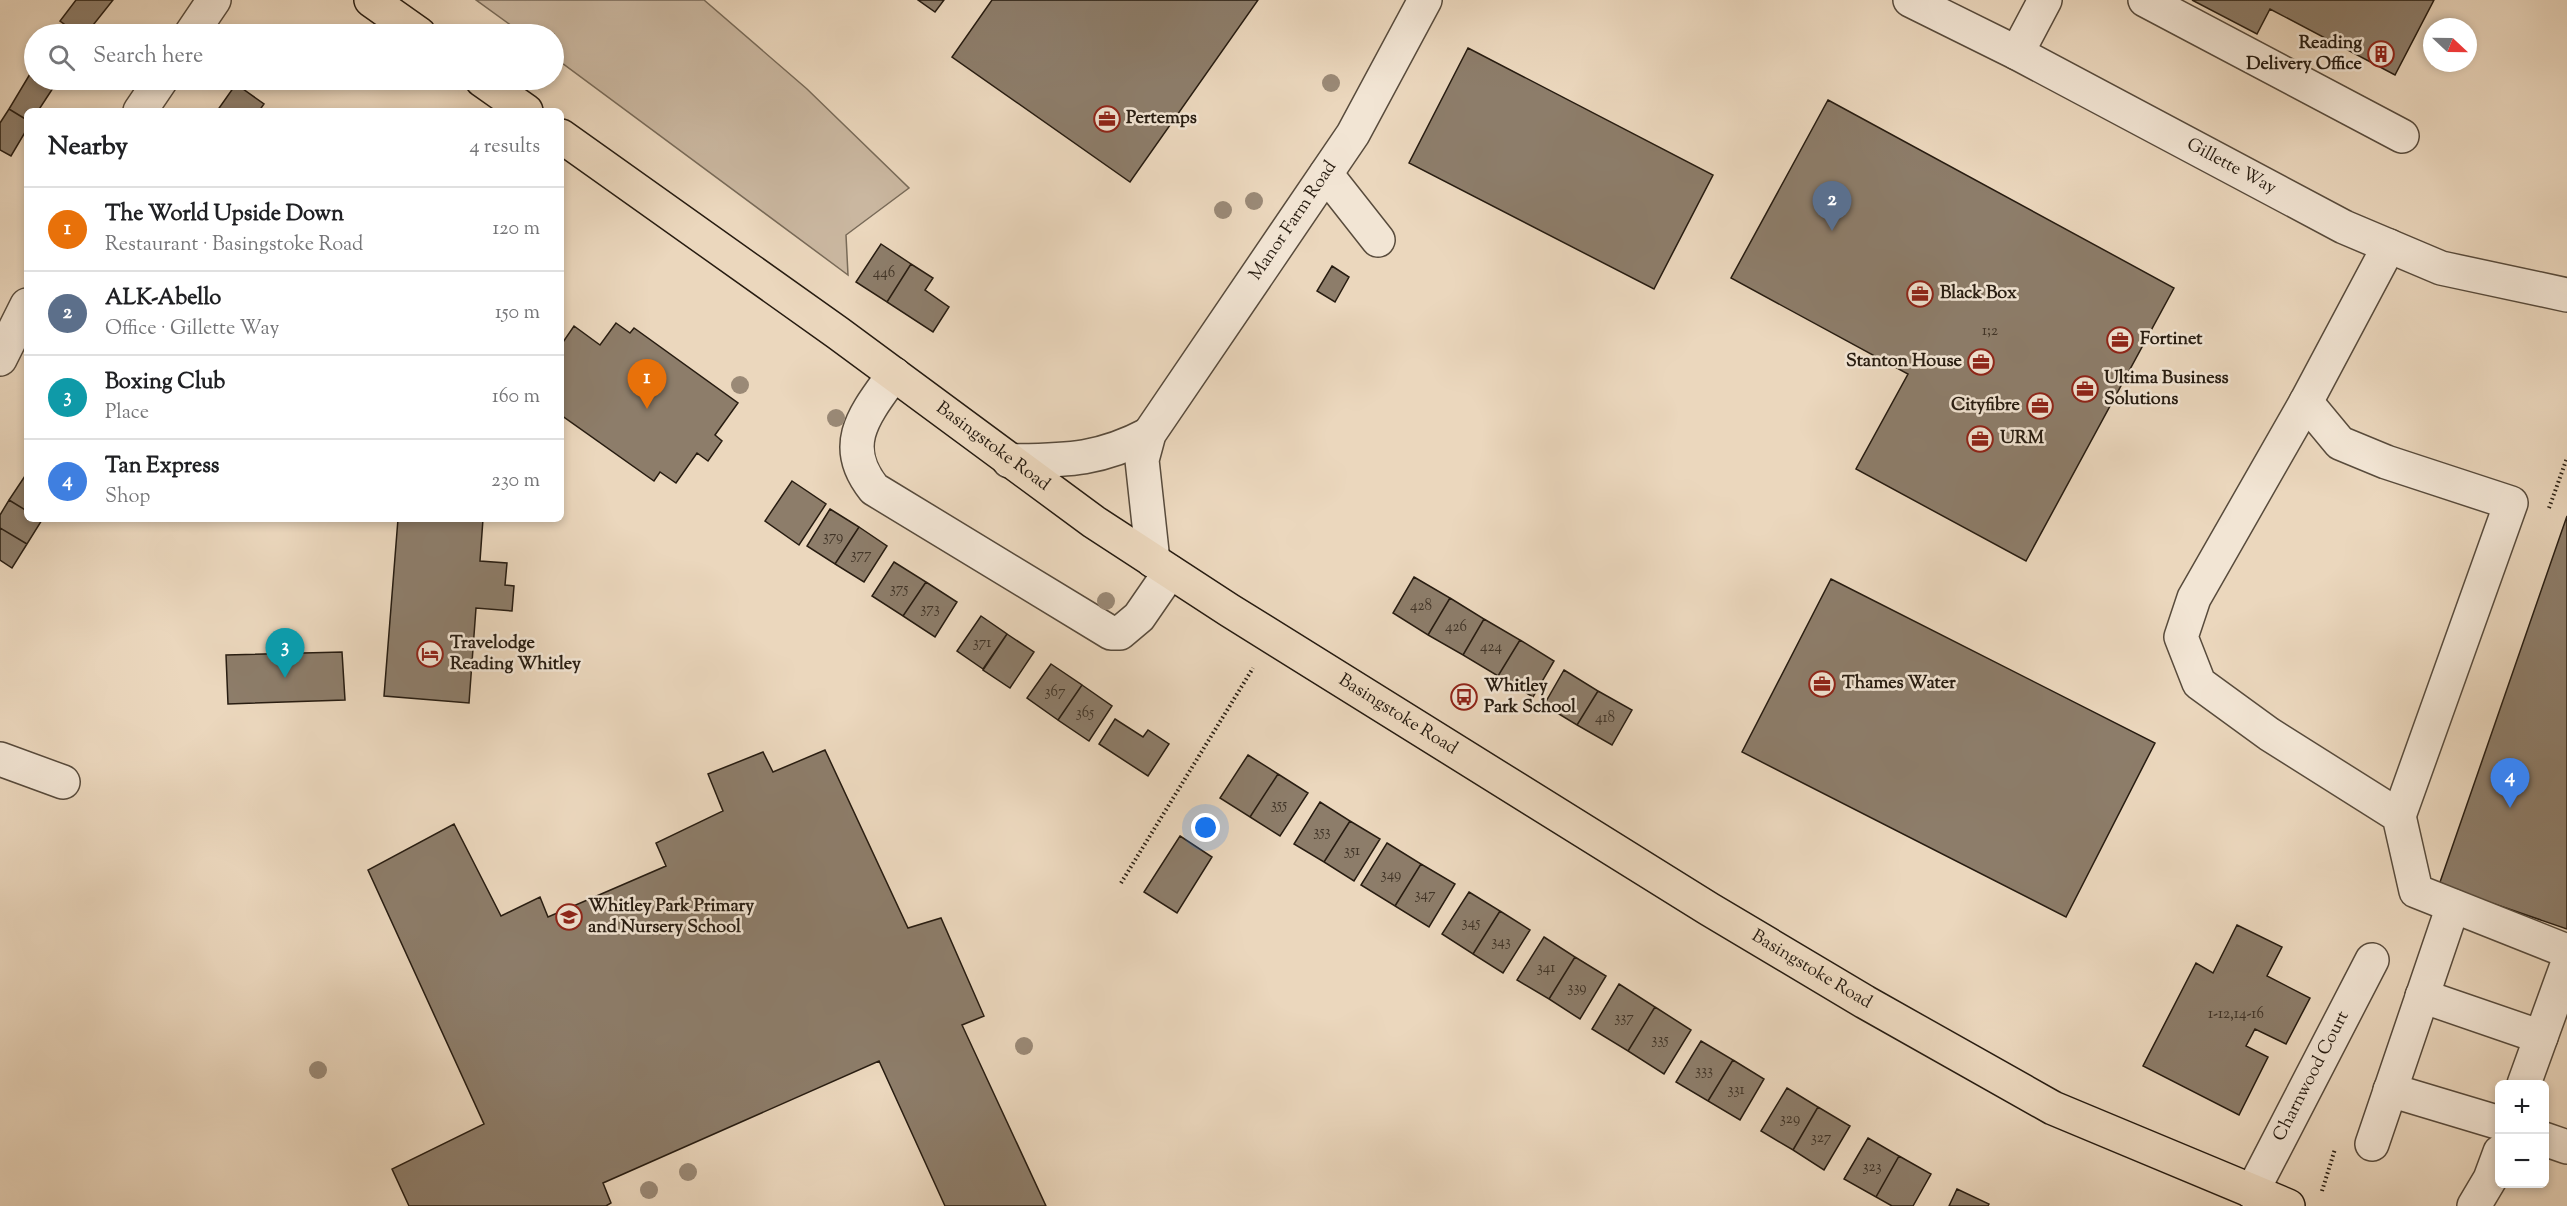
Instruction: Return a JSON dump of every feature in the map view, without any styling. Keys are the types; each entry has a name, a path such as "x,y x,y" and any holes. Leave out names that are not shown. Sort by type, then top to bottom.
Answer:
{"main road":[{"path":"371,0 405,24"},
{"path":"496,90 522,108"},
{"name":"Basingstoke Road","path":"564,138 894,374 1009,461 1161,566 1709,909 1865,1002 2053,1108 2288,1206"}],"street":[{"path":"198,24 214,0"},
{"name":"Manor Farm Road","path":"1161,566 1142,460 1149,434 1353,134 1425,0"},
{"name":"Gillette Way","path":"1910,0 2017,53 2344,227 2441,268 2567,295"},
{"path":"2017,53 2045,0"},
{"path":"2145,0 2402,136"},
{"path":"142,108 154,90"},
{"path":"1326,174 1378,240"},
{"path":"2389,246 2306,402 2193,598 2181,637 2199,682 2268,734 2399,816"},
{"path":"0,359 24,311"},
{"path":"894,374 859,427 856,448 858,464 873,489 1111,633 1120,633 1134,622 1161,566"},
{"path":"2306,402 2340,443 2386,462 2511,503 2399,816 2416,891 2567,951"},
{"name":"Manor Farm Road","path":"1009,461 1090,458 1125,447 1149,434"},
{"path":"0,759 63,782"},
{"path":"2372,1143 2453,906"},
{"name":"Charnwood Court","path":"2252,1192 2372,960"},
{"path":"2525,1080 2567,965"},
{"path":"2422,996 2541,1037"},
{"path":"2390,1090 2495,1122"},
{"path":"2549,1141 2567,1147"},
{"path":"2474,1206 2490,1179 2495,1164"}],"path":[{"path":"1121,883 1272,637"}],"shaded area":[{"path":"476,0 704,0 807,89 909,188 846,235 848,275 564,64 564,24 509,24"}],"building":[{"path":"76,0 113,0 94,24 64,24 60,21"},
{"path":"918,0 944,0 935,12"},
{"name":"Pertemps","path":"992,0 1258,0 1130,182 952,57"},
{"name":"Reading Delivery Office","path":"2192,0 2434,0 2395,75 2270,9 2257,34"},
{"path":"1468,48 1713,175 1654,289 1409,163"},
{"path":"24,84 24,90 52,90 40,108 24,108 24,118 9,109"},
{"path":"232,90 244,90 264,104 261,108 219,108"},
{"path":"1828,100 2174,288 2026,561 1856,469 1908,374 1731,278"},
{"path":"9,109 24,118 24,134 11,156 0,150 0,123"},
{"path":"881,244 911,264 887,302 856,282"},
{"path":"911,264 933,278 925,290 949,307 933,332 887,302"},
{"path":"1332,266 1349,277 1335,302 1317,291"},
{"path":"616,323 630,333 634,328 738,403 715,435 722,441 708,461 697,453 676,483 660,472 654,481 564,417 564,341 574,326 600,345"},
{"path":"24,478 24,509 9,500"},
{"path":"792,481 826,504 799,545 765,521"},
{"path":"9,500 24,509 24,522 41,522 27,544 0,528 0,515"},
{"path":"830,509 859,527 835,564 807,546"},
{"path":"2567,516 2567,929 2439,885"},
{"name":"Travelodge Reading Whitley","path":"398,522 483,522 480,561 507,563 505,585 514,586 512,611 476,608 469,703 384,696"},
{"path":"859,527 887,546 864,582 835,564"},
{"path":"0,528 27,544 12,568 0,560"},
{"path":"894,562 926,582 903,616 872,596"},
{"path":"1414,577 1450,598 1428,635 1393,613"},
{"path":"1831,579 2155,743 2066,917 1742,752"},
{"path":"926,582 957,602 935,637 903,616"},
{"path":"1450,598 1484,619 1463,655 1428,635"},
{"path":"981,616 1007,634 983,669 957,651"},
{"path":"1484,619 1520,640 1498,676 1463,655"},
{"path":"1007,634 1034,652 1010,688 983,670"},
{"path":"1520,640 1554,661 1533,697 1498,676"},
{"path":"342,652 345,700 228,704 226,655"},
{"path":"1051,664 1082,685 1058,720 1027,698"},
{"path":"1564,670 1598,691 1577,725 1544,705"},
{"path":"1082,685 1112,706 1089,741 1058,720"},
{"path":"1598,691 1632,710 1612,745 1577,725"},
{"path":"1115,719 1143,737 1148,730 1169,744 1148,776 1099,744"},
{"path":"825,750 908,928 941,918 984,1016 962,1025 1046,1206 945,1206 879,1061 603,1183 611,1203 606,1206 409,1206 392,1169 484,1124 368,870 454,824 501,916 540,897 548,917 666,866 656,843 723,811 708,774 763,752 773,772"},
{"path":"1248,755 1278,774 1250,817 1220,798"},
{"path":"1278,774 1308,793 1280,836 1250,817"},
{"path":"1320,802 1350,821 1324,862 1294,844"},
{"path":"1350,821 1380,839 1354,881 1324,862"},
{"path":"1180,836 1212,857 1177,913 1144,892"},
{"path":"1387,843 1421,864 1395,906 1361,885"},
{"path":"1421,864 1455,884 1429,927 1395,906"},
{"path":"1469,892 1500,911 1473,954 1442,934"},
{"path":"1500,911 1530,930 1503,973 1473,954"},
{"path":"2237,925 2282,947 2267,976 2310,998 2286,1044 2255,1029 2246,1046 2268,1057 2239,1115 2143,1066 2196,963 2213,973"},
{"path":"1544,937 1575,957 1549,999 1517,980"},
{"path":"1575,957 1606,976 1580,1019 1549,999"},
{"path":"1619,984 1655,1007 1628,1051 1592,1029"},
{"path":"1655,1007 1691,1030 1664,1074 1628,1051"},
{"path":"1701,1041 1733,1060 1708,1101 1676,1082"},
{"path":"1733,1060 1764,1079 1740,1120 1708,1101"},
{"path":"1787,1088 1818,1107 1793,1150 1761,1131"},
{"path":"1818,1107 1850,1126 1824,1170 1793,1150"},
{"path":"1868,1138 1899,1156 1876,1197 1844,1179"},
{"path":"1899,1156 1931,1174 1913,1206 1892,1206 1876,1197"},
{"path":"1957,1189 1989,1204 1988,1206 1949,1206"}],"place":[{"name":"Reading Delivery Office","path":"2381,54"},
{"name":"Pertemps","path":"1107,119"},
{"name":"ALK-Abello","path":"1832,231"},
{"name":"Black Box","path":"1920,294"},
{"name":"Fortinet","path":"2120,340"},
{"name":"Stanton House","path":"1981,362"},
{"name":"Ultima Business Solutions","path":"2085,389"},
{"name":"Cityfibre","path":"2040,406"},
{"name":"The World Upside Down","path":"647,409"},
{"name":"URM","path":"1980,439"},
{"name":"Travelodge Reading Whitley","path":"430,654"},
{"name":"Boxing Club","path":"285,678"},
{"name":"Thames Water","path":"1822,684"},
{"name":"Whitley Park School","path":"1464,697"},
{"name":"Tan Express","path":"2510,808"},
{"name":"Whitley Park Primary and Nursery School","path":"569,917"}]}
